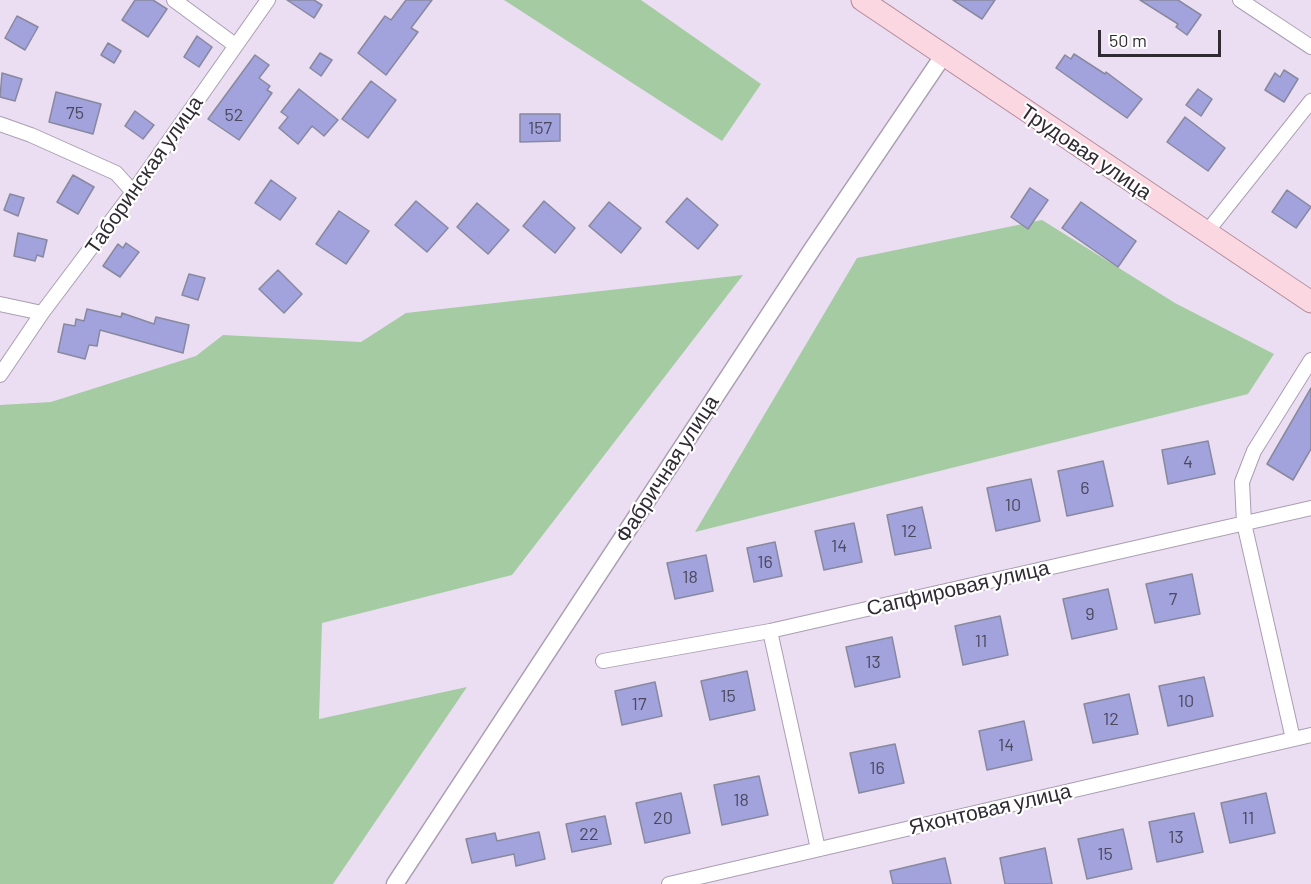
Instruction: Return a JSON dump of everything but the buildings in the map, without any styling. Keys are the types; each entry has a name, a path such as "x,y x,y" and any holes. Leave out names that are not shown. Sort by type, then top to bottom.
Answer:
{"main road":[{"name":"Трудовая улица","path":"862,0 1311,302"}],"street":[{"path":"174,0 235,45"},
{"name":"Таборинская улица","path":"0,375 42,313 133,192 268,0"},
{"path":"1240,0 1311,47"},
{"name":"Фабричная улица","path":"395,884 813,248 943,56"},
{"path":"1206,233 1311,100"},
{"path":"0,124 31,135 116,173 133,192"},
{"path":"0,304 42,313"},
{"path":"1293,739 1244,523 1242,482 1254,451 1311,360"},
{"name":"Сапфировая улица","path":"603,661 770,631 1311,508"},
{"path":"770,631 818,849"},
{"name":"Яхонтовая улица","path":"669,884 1311,735"}],"green space":[{"path":"504,0 641,0 761,84 722,141"},
{"path":"1042,220 1175,303 1274,354 1248,394 695,532 857,258"},
{"path":"743,275 512,575 322,623 319,719 467,687 333,884 0,884 0,405 51,402 196,356 223,335 361,342 406,313"}]}
